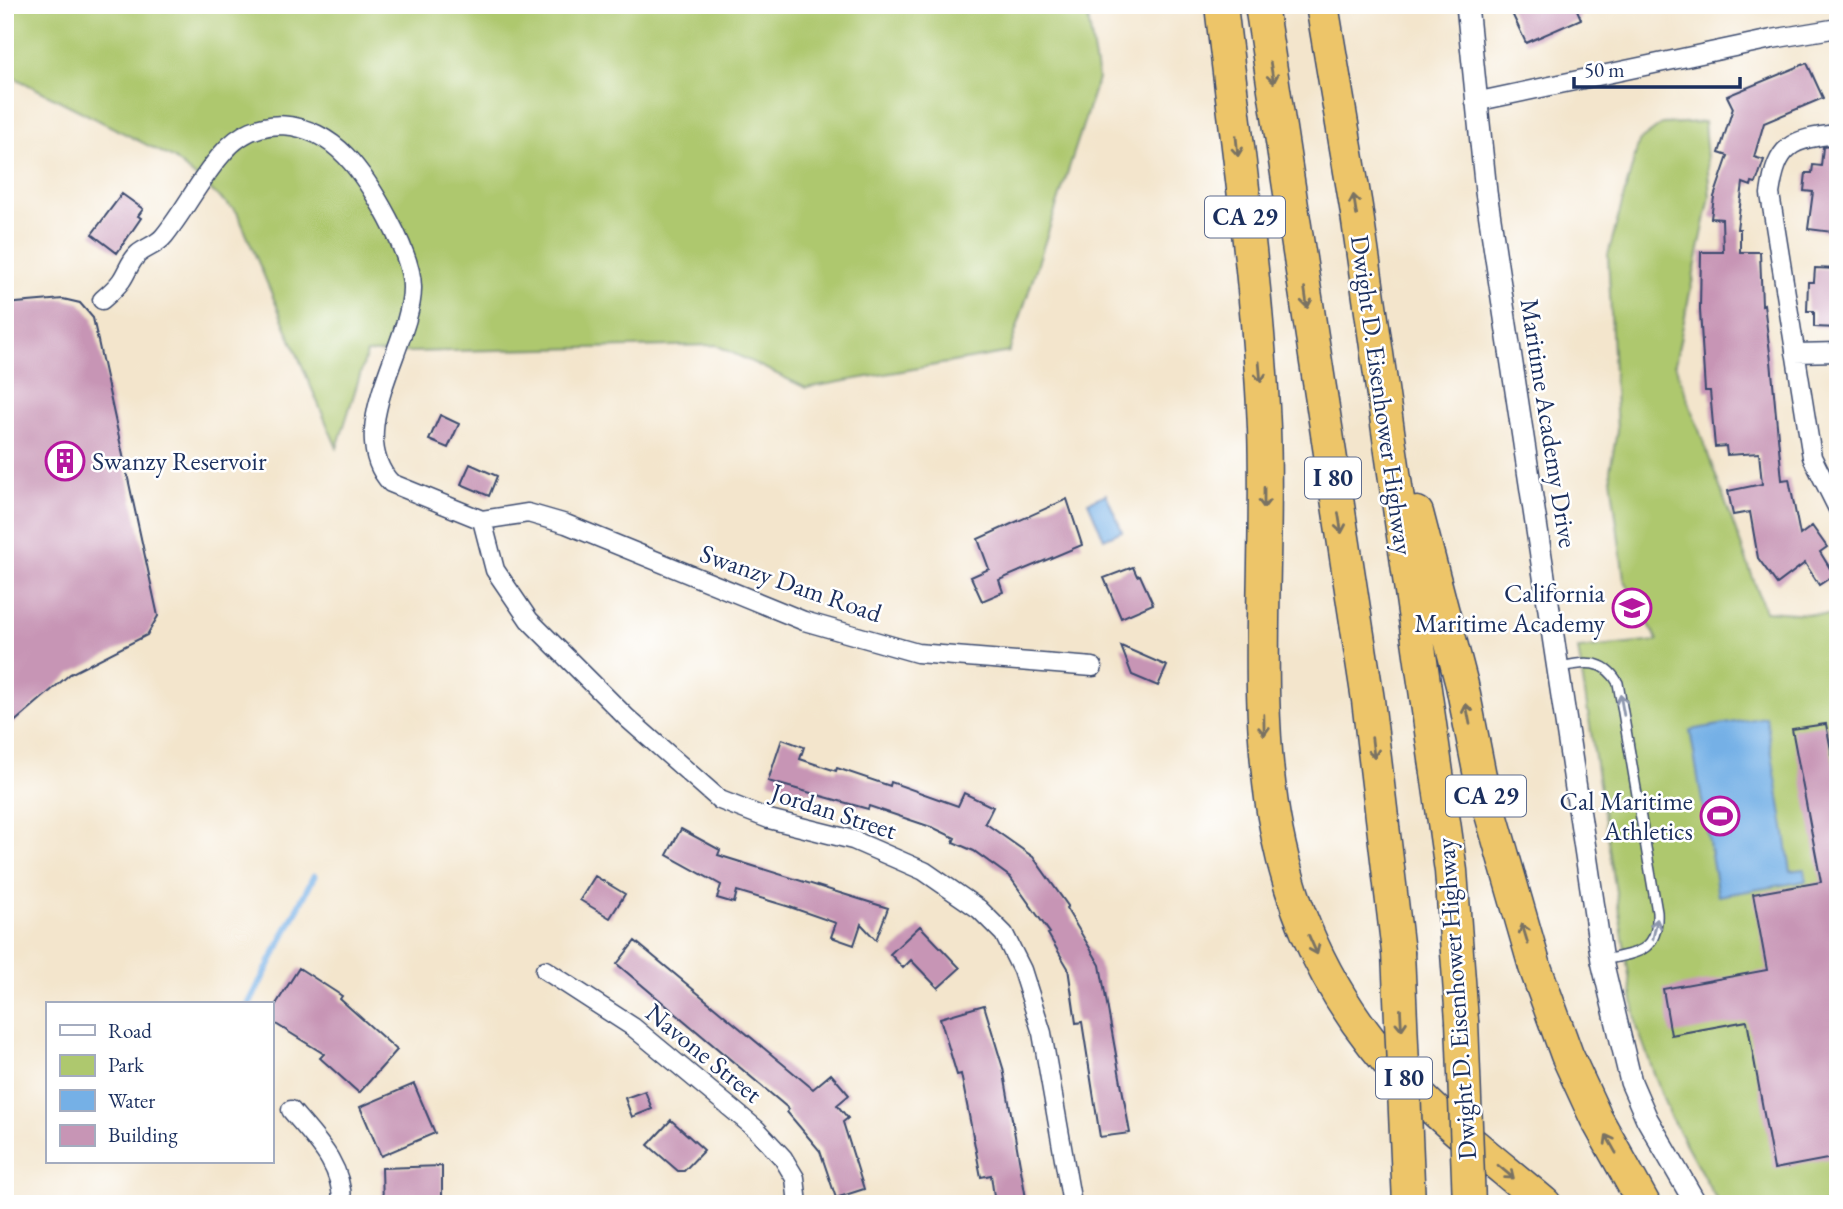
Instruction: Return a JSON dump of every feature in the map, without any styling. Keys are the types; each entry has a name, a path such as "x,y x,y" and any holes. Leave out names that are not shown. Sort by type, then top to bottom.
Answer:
{"highway":[{"name":"CA 29","path":"1221,5 1262,404 1265,765 1275,830 1293,898 1315,953 1348,1011 1375,1047 1433,1108 1545,1204"},
{"name":"Dwight D. Eisenhower Highway","path":"1261,5 1368,700 1398,952 1409,1204"},
{"name":"Dwight D. Eisenhower Highway","path":"1322,5 1356,207 1451,871 1462,1021 1469,1204"},
{"name":"CA 29","path":"1378,370 1462,685 1480,776 1535,967 1567,1055 1597,1118 1644,1204"}],"street":[{"name":"Maritime Academy Drive","path":"1467,5 1475,102 1602,961 1631,1082 1647,1119 1696,1204"},
{"path":"1475,102 1692,55 1838,28"},
{"path":"103,300 120,282 136,255 162,239 223,152 244,135 265,125 281,123 317,133 333,143 349,159 377,194 413,285 411,304 383,383 373,448 381,473 391,484 482,520"},
{"path":"1838,134 1808,138 1783,150 1774,171 1770,194 1812,457 1838,509"},
{"path":"1794,353 1838,352"},
{"name":"Swanzy Dam Road","path":"482,520 528,513 566,524 804,621 917,653 1093,667"},
{"name":"Jordan Street","path":"482,520 495,570 529,620 626,718 720,800 769,819 853,840 925,871 979,909 1004,934 1023,970 1041,1033 1072,1204"},
{"name":"Navone Street","path":"545,970 633,1027 756,1129 783,1158 795,1178 798,1204"},
{"path":"291,1110 333,1161 342,1188 342,1204"}],"lane":[{"path":"1558,667 1594,663 1605,667 1618,683 1657,912 1654,938 1646,948 1602,961"}],"green space":[{"path":"5,5 1086,5 1098,79 1009,352 806,388 716,345 367,353 337,448 237,212 173,158 5,73"},
{"name":"Cal Maritime Athletics","path":"1704,122 1710,197 1675,364 1765,611 1838,616 1838,1204 1719,1204 1669,1114 1637,1027 1578,649 1658,641 1624,579 1610,470 1617,431 1608,255 1639,141 1662,124"}],"water":[{"path":"1106,494 1122,531 1104,539 1088,502"},
{"path":"1766,717 1791,871 1804,869 1806,881 1718,896 1690,730"}],"building":[{"path":"1508,5 1575,5 1581,19 1526,43"},
{"path":"1807,63 1823,98 1764,123 1754,157 1764,160 1756,183 1752,182 1751,186 1743,183 1737,229 1740,229 1740,252 1760,252 1762,305 1764,304 1771,361 1782,480 1789,479 1800,535 1812,526 1827,547 1820,552 1834,575 1819,585 1805,563 1777,584 1758,558 1750,512 1733,515 1728,491 1762,484 1759,453 1727,455 1726,446 1715,447 1710,391 1705,391 1700,310 1701,252 1723,252 1722,219 1711,218 1714,197 1728,156 1719,153 1733,108 1727,96"},
{"path":"1838,145 1838,185 1832,232 1808,229 1813,192 1804,191 1806,173 1812,173 1813,165 1821,166 1823,147"},
{"path":"122,194 143,209 138,216 141,218 117,253 92,234"},
{"path":"1815,268 1838,269 1838,328 1814,327 1814,311 1807,311 1808,282 1814,282"},
{"name":"Swanzy Reservoir","path":"63,299 80,303 93,318 158,616 147,635 70,674 5,730 5,304"},
{"path":"440,415 459,424 448,448 429,440"},
{"path":"470,464 497,476 489,496 461,484"},
{"path":"1067,499 1082,545 999,580 1003,592 982,601 971,577 989,569 978,539"},
{"path":"1133,567 1137,576 1140,575 1153,604 1121,618 1104,578"},
{"path":"1121,646 1167,666 1158,686 1132,675"},
{"path":"1826,724 1838,786 1838,1157 1774,1169 1747,1021 1671,1035 1663,989 1767,970 1753,894 1821,882 1792,729"},
{"path":"782,739 804,747 800,759 836,771 837,768 890,786 891,782 958,806 964,793 993,807 985,823 1033,857 1068,906 1066,908 1100,965 1130,1133 1100,1137 1082,1022 1076,1023 1068,968 1048,934 1050,933 1010,877 974,851 953,842 955,838 934,828 869,806 868,809 768,781"},
{"path":"681,829 720,850 718,855 888,908 876,940 861,924 854,945 831,937 836,923 737,891 734,903 717,898 721,885 667,855"},
{"path":"595,876 625,894 610,918 580,900"},
{"path":"920,926 960,968 938,988 911,960 903,968 890,954"},
{"path":"635,941 813,1089 831,1074 849,1095 837,1105 848,1118 843,1122 864,1189 836,1198 820,1151 787,1112 789,1109 617,964"},
{"path":"299,968 342,996 340,999 397,1050 359,1093 320,1058 324,1054 273,1022 273,1009"},
{"path":"984,1005 1003,1068 1027,1204 995,1204 991,1175 981,1177 961,1074 957,1075 940,1018"},
{"path":"414,1084 435,1133 381,1156 360,1107"},
{"path":"645,1091 652,1109 632,1117 625,1098"},
{"path":"671,1120 704,1150 684,1171 678,1171 648,1145"},
{"path":"442,1166 442,1204 383,1204 382,1168"}],"waterway":[{"path":"250,1002 314,876"}],"place":[{"name":"Swanzy Reservoir","path":"65,461"},
{"name":"California Maritime Academy","path":"1632,608"},
{"name":"Cal Maritime Athletics","path":"1720,816"}]}
